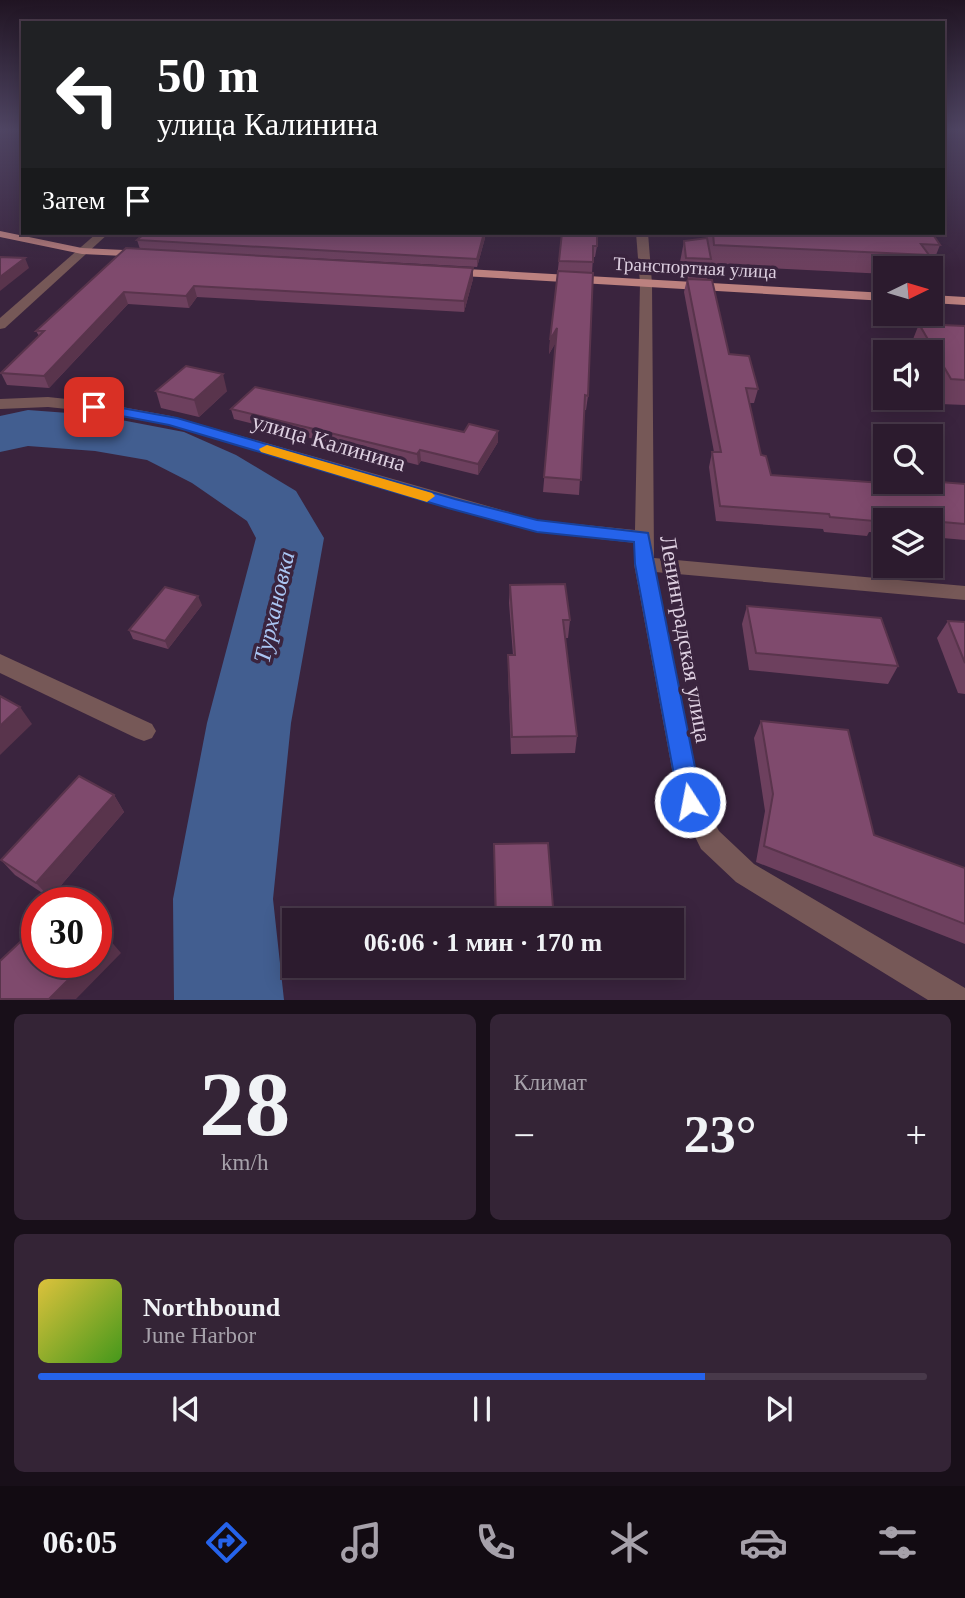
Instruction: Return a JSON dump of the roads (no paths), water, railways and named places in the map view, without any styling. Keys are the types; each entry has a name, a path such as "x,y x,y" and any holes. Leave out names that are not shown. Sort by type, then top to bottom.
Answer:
{"main road":[{"path":"0,234 82,251 165,256"},
{"name":"Транспортная улица","path":"440,271 873,296"},
{"path":"943,300 965,301"}],"street":[{"path":"0,325 101,235"},
{"name":"Ленинградская улица","path":"642,235 646,283 642,537 644,564 690,802 710,840 745,873 957,999"},
{"name":"улица Калинина","path":"0,404 48,402 172,421 537,526 642,537"},
{"path":"644,564 965,593"},
{"path":"0,663 144,731"}],"waterway":[{"name":"Турхановка","path":"0,434 28,428 95,433 163,445 214,469 273,507 290,538 249,723 223,899 229,1000"}]}
